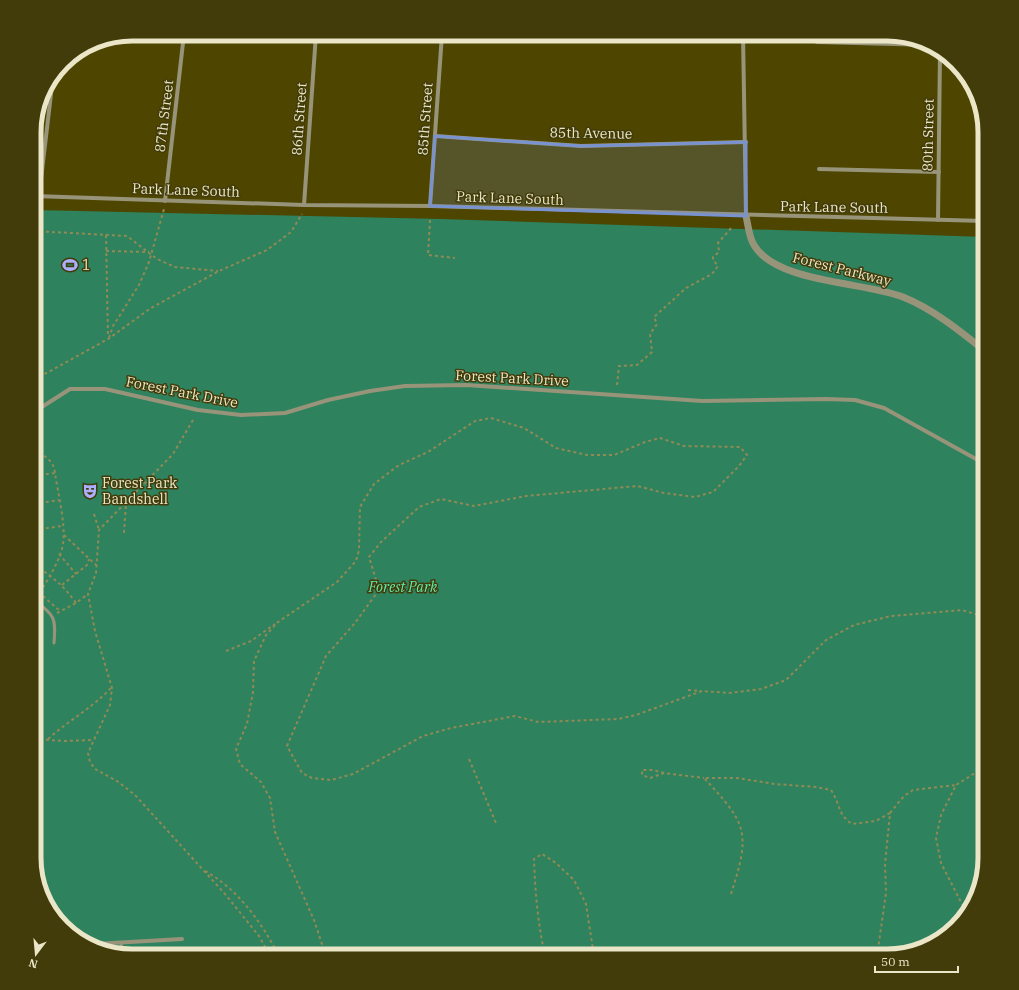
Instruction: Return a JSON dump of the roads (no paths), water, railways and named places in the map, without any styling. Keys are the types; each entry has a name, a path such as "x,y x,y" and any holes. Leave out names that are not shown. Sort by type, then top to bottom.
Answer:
{"street":[{"name":"87th Street","path":"165,201 183,41"},
{"name":"86th Street","path":"304,205 316,41"},
{"name":"85th Street","path":"430,206 442,41"},
{"name":"Forest Parkway","path":"743,41 746,216 753,245 769,260 789,271 902,297 934,314 978,346"},
{"path":"817,42 912,44"},
{"name":"80th Street","path":"938,220 940,58"},
{"path":"41,179 52,89"},
{"name":"85th Avenue","path":"435,136 582,146 746,142"},
{"path":"819,169 939,172"},
{"name":"Park Lane South","path":"41,196 304,205 430,206 746,216 978,221"},
{"name":"Forest Park Drive","path":"41,408 70,389 105,388 198,410 241,415 284,413 328,400 370,391 405,386 466,385 702,401 855,400 884,408 978,460"},
{"path":"105,945 182,939"}],"lane":[{"path":"41,606 52,615 56,622 54,643"},
{"path":"121,943 122,948"}],"place":[{"name":"1","path":"70,265"},
{"name":"Forest Park Bandshell","path":"90,491"}],"park label":[{"name":"Forest Park","path":"403,587"}]}
